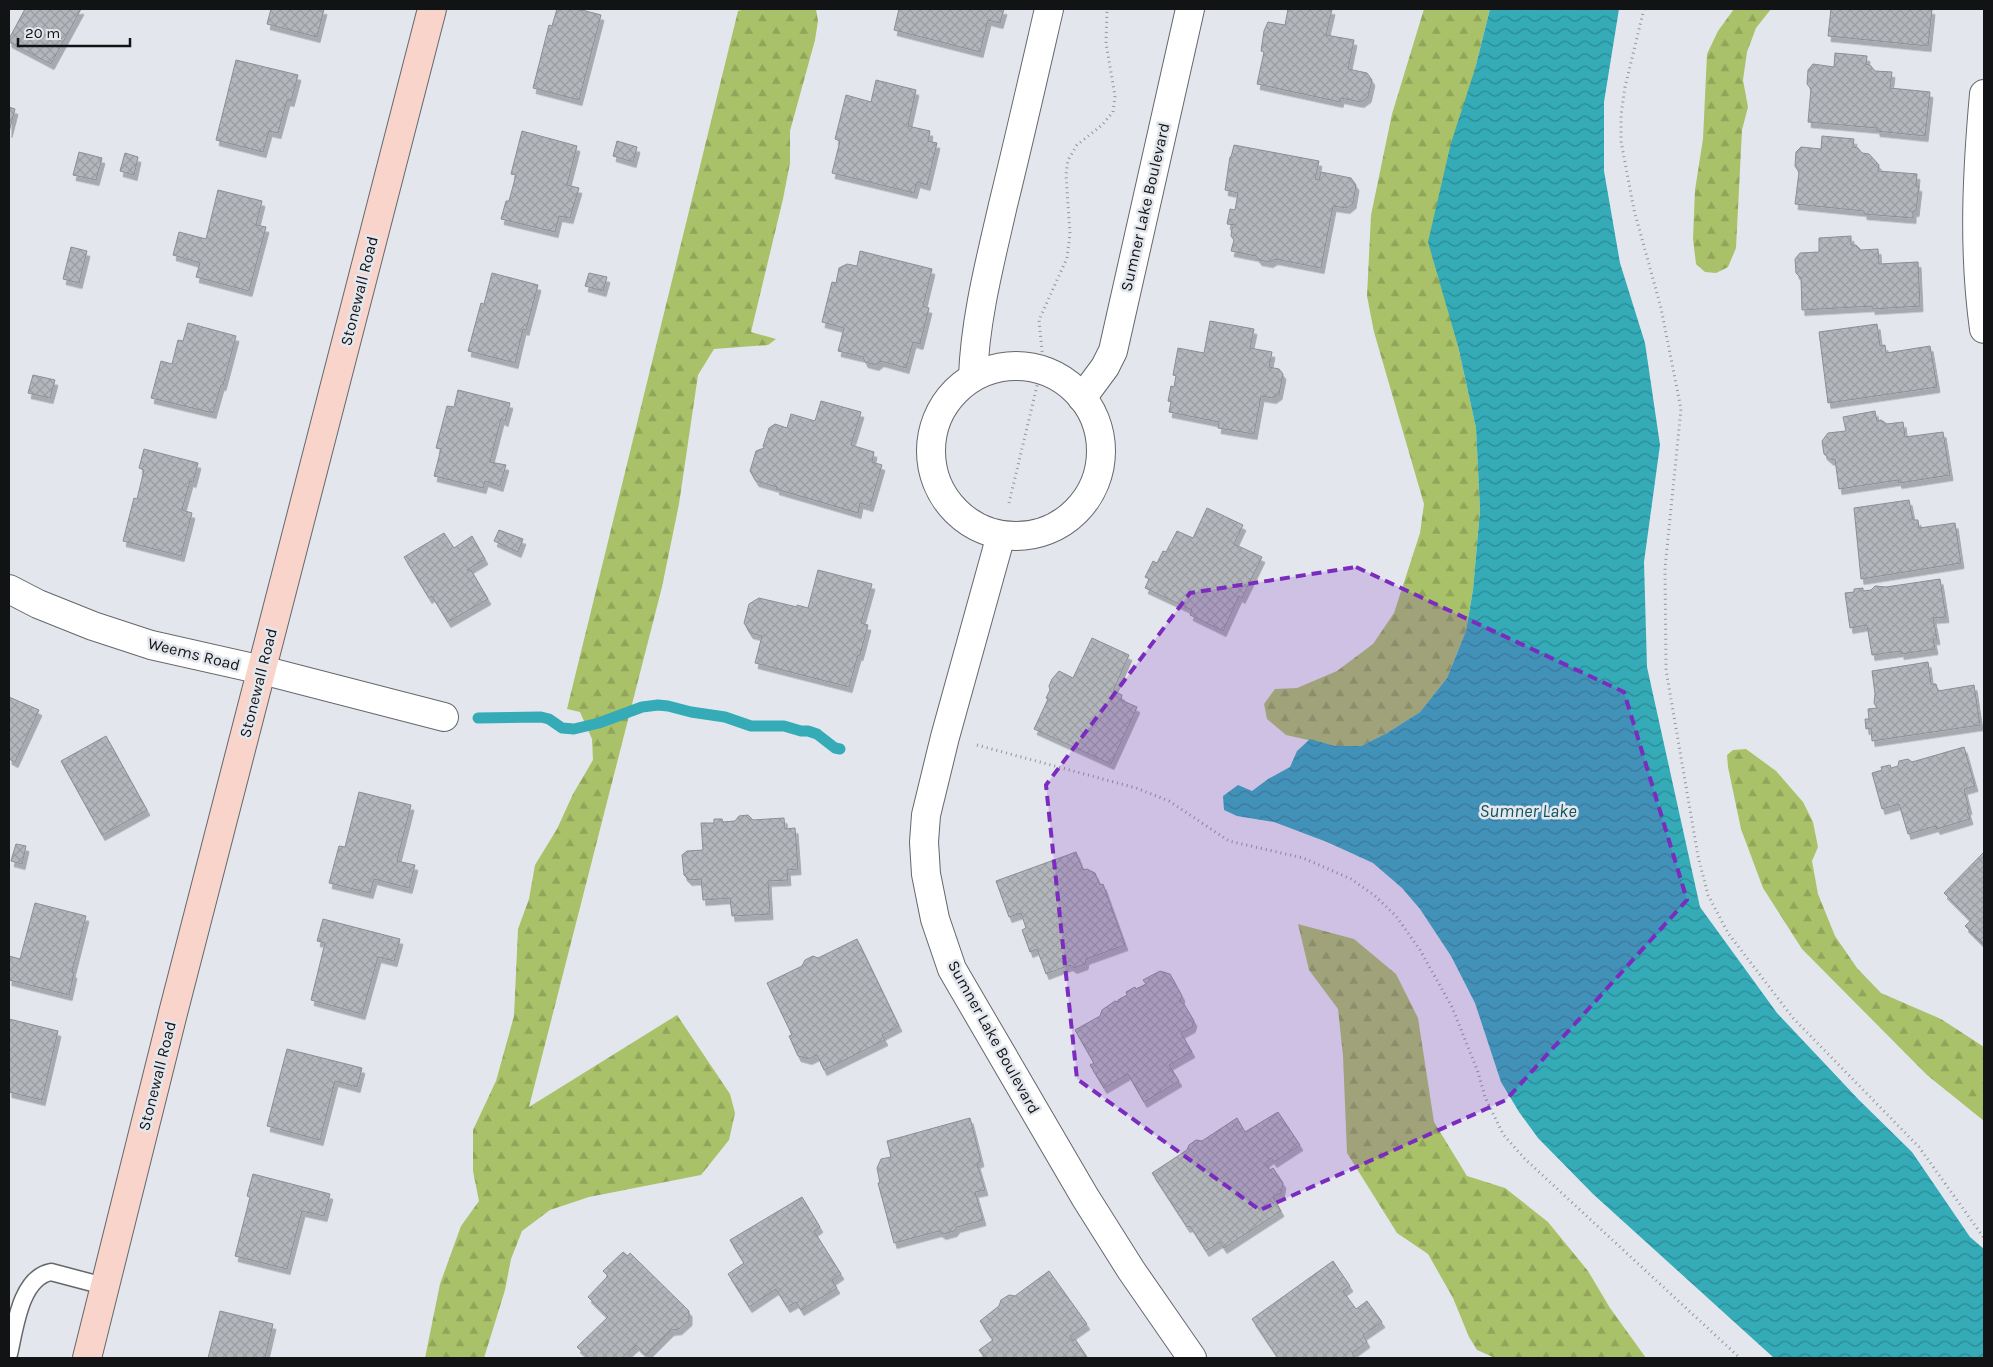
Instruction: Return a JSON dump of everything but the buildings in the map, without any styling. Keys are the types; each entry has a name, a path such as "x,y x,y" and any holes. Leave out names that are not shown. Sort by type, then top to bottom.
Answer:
{"street":[{"name":"Stonewall Road","path":"87,1358 432,9"},
{"path":"973,377 974,351 980,311 1049,9"},
{"name":"Sumner Lake Boulevard","path":"1082,398 1106,367 1113,351 1190,9"},
{"path":"1984,94 1976,236 1984,328"},
{"path":"1022,366 1041,369 1067,382 1082,398 1094,417 1100,440 1100,464 1093,486 1081,506 1063,522 1041,532 1018,536 1001,535 971,523 952,507 938,486 931,463 931,438 939,413 953,393 973,377 997,368 1022,366"},
{"name":"Sumner Lake Boulevard","path":"1001,535 945,736 926,815 924,842 926,874 935,919 952,969 1085,1197 1131,1270 1192,1358"},
{"name":"Weems Road","path":"9,589 38,604 93,626 151,645 262,670 444,717"}],"lane":[{"path":"9,1354 23,1297 32,1283 43,1274 51,1272 104,1286"}],"path":[{"path":"1001,535 1041,369 1042,351 1039,320 1066,258 1069,242 1066,175 1068,160 1077,145 1102,125 1113,112 1115,96 1106,43 1107,9"},
{"path":"1644,9 1625,87 1621,115 1621,141 1634,210 1661,308 1681,409 1665,568 1666,670 1698,856 1708,895 1728,933 1793,1018 1919,1147 1984,1238"},
{"path":"945,736 1136,788 1169,801 1229,841 1303,858 1351,879 1374,895 1396,916 1420,950 1452,1006 1478,1072 1485,1097 1503,1134 1525,1159 1740,1358"}],"highlighted area":[{"path":"1356,567 1624,692 1687,900 1506,1100 1260,1210 1077,1079 1046,785 1190,593"}],"green space":[{"path":"745,9 816,9 818,21 815,40 790,131 790,163 751,332 776,339 768,345 714,349 698,375 679,504 662,587 529,1107 677,1015 730,1094 735,1113 729,1140 701,1175 589,1197 550,1210 522,1231 511,1259 505,1290 484,1358 425,1358 440,1284 461,1226 479,1201 473,1171 473,1130 496,1081 514,1016 518,929 529,899 535,865 557,829 573,794 593,760 592,739 580,712 567,709 738,11"},
{"path":"1424,9 1490,9 1475,69 1458,346 1476,428 1480,510 1473,590 1466,631 1447,678 1420,712 1387,733 1361,746 1335,746 1286,735 1267,719 1264,704 1275,689 1297,688 1337,671 1373,644 1394,613 1420,533 1424,504 1374,332 1367,296 1371,215 1392,114"},
{"path":"1734,9 1771,9 1756,28 1747,52 1743,80 1748,107 1742,130 1736,248 1728,267 1716,273 1705,272 1696,264 1693,239 1695,190 1703,139 1707,54 1718,31"},
{"path":"1746,749 1776,771 1803,802 1813,822 1818,847 1812,861 1818,894 1835,936 1857,968 1881,993 1941,1019 1984,1047 1984,1121 1927,1075 1802,949 1763,888 1741,829 1727,755 1733,750"},
{"path":"1298,924 1354,939 1396,974 1418,1018 1434,1122 1467,1176 1505,1188 1548,1222 1588,1271 1610,1308 1646,1358 1495,1358 1477,1350 1469,1337 1453,1298 1428,1254 1397,1233 1347,1153 1343,1056 1338,1009 1309,970"}],"water":[{"name":"Sumner Lake","path":"1490,9 1619,9 1604,102 1604,171 1620,263 1645,343 1660,445 1644,562 1647,667 1700,907 1777,1013 1859,1100 1912,1152 1970,1237 1984,1249 1984,1358 1774,1358 1593,1194 1538,1138 1519,1112 1501,1082 1475,1003 1451,956 1420,909 1402,888 1373,863 1327,842 1274,822 1237,816 1224,810 1223,796 1238,785 1252,791 1268,779 1290,767 1297,751 1310,739 1335,746 1361,746 1387,733 1420,712 1447,678 1466,631 1473,590 1480,510 1476,428 1458,346 1428,242 1451,143 1475,69"}],"waterway":[{"path":"478,718 541,717 549,719 562,728 574,729 599,723 642,707 658,705 725,717 751,726 784,726 808,731 817,734 835,748 840,749"}]}
